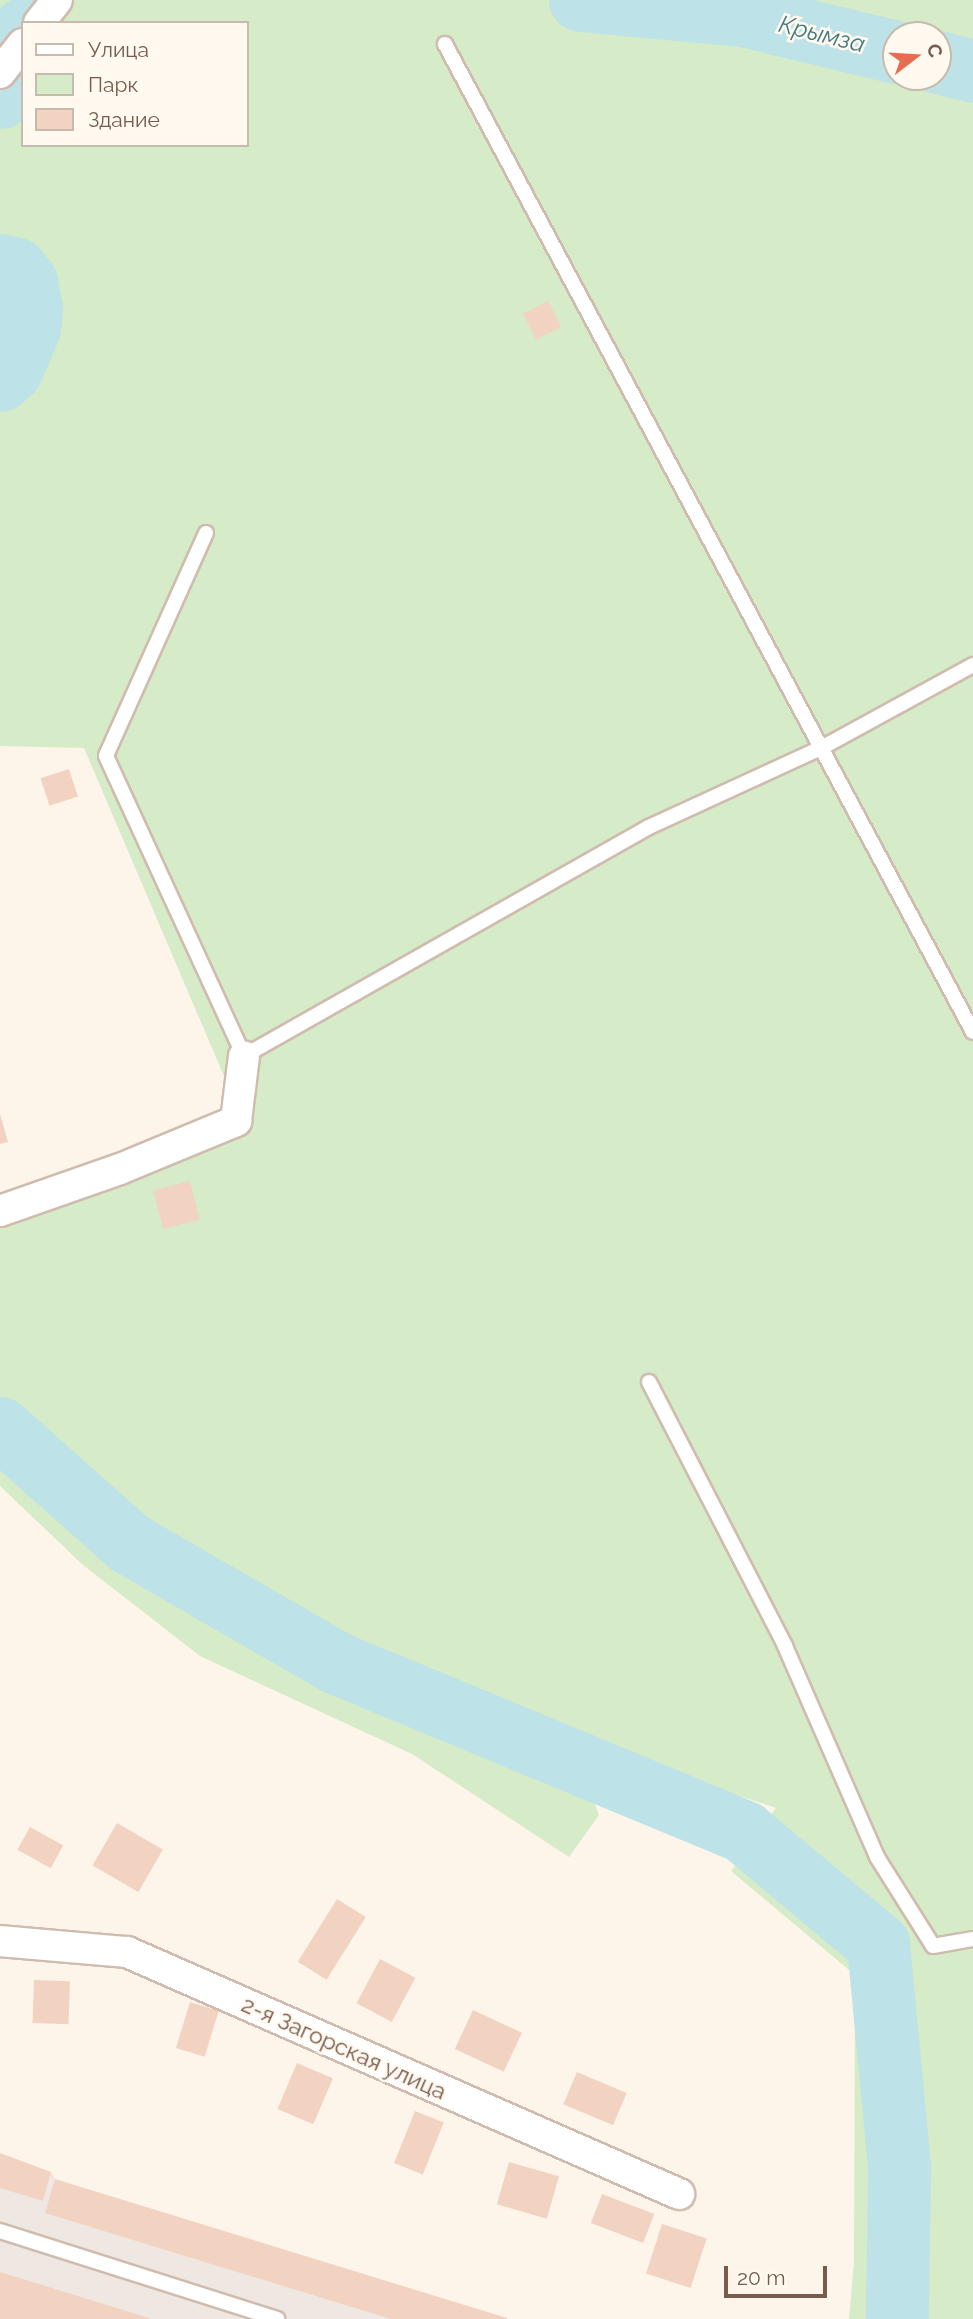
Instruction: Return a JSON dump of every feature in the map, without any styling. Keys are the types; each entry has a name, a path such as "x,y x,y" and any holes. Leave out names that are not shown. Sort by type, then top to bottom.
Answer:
{"street":[{"path":"41,21 57,0"},
{"path":"0,73 21,47"},
{"path":"0,1211 120,1169 236,1121 244,1056"},
{"name":"2-я Загорская улица","path":"0,1941 127,1952 678,2194"}],"lane":[{"path":"445,44 973,1032"},
{"path":"206,533 107,755 244,1056 649,827 823,747 973,665"},
{"path":"649,1381 785,1646 877,1857 933,1946 973,1939"},
{"path":"0,2231 277,2319"}],"shaded area":[{"path":"0,2154 51,2172 55,2179 447,2319 0,2319"}],"green space":[{"path":"0,0 973,0 973,2319 849,2319 854,2262 855,1975 731,1871 776,1808 568,1738 599,1815 569,1857 412,1754 200,1656 83,1565 0,1486 0,1198 244,1123 84,748 0,746 0,330 8,317 0,295"}],"building":[{"path":"548,301 561,327 536,340 523,314"},
{"path":"69,769 78,797 49,806 40,778"},
{"path":"0,1114 8,1142 0,1144"},
{"path":"190,1181 200,1220 163,1229 153,1190"},
{"path":"117,1823 163,1850 138,1892 92,1865"},
{"path":"30,1827 63,1845 51,1868 17,1850"},
{"path":"337,1899 366,1917 327,1980 298,1962"},
{"path":"380,1959 415,1978 392,2022 357,2003"},
{"path":"34,1980 70,1981 68,2024 32,2023"},
{"path":"190,2002 219,2011 205,2057 176,2048"},
{"path":"473,2010 522,2033 504,2072 455,2049"},
{"path":"297,2063 333,2078 313,2124 277,2109"},
{"path":"577,2072 627,2093 613,2125 563,2104"},
{"path":"415,2111 444,2123 423,2175 394,2163"},
{"path":"0,2153 51,2172 43,2201 0,2188"},
{"path":"509,2162 559,2176 547,2219 497,2204"},
{"path":"55,2179 507,2319 391,2319 45,2213"},
{"path":"602,2194 654,2214 643,2243 591,2223"},
{"path":"662,2224 707,2239 691,2288 646,2273"},
{"path":"0,2272 149,2318 149,2319 0,2319"}],"waterway":[{"name":"Крымза","path":"580,0 743,15 882,49"},
{"name":"Крымза","path":"0,97 21,35"},
{"name":"Крымза","path":"952,66 973,71"},
{"name":"Крымза","path":"0,265 16,269 26,282 31,309 29,328 11,370 0,380"},
{"path":"0,1428 129,1543 337,1663 744,1832 878,1944 899,2168 897,2319"}]}
